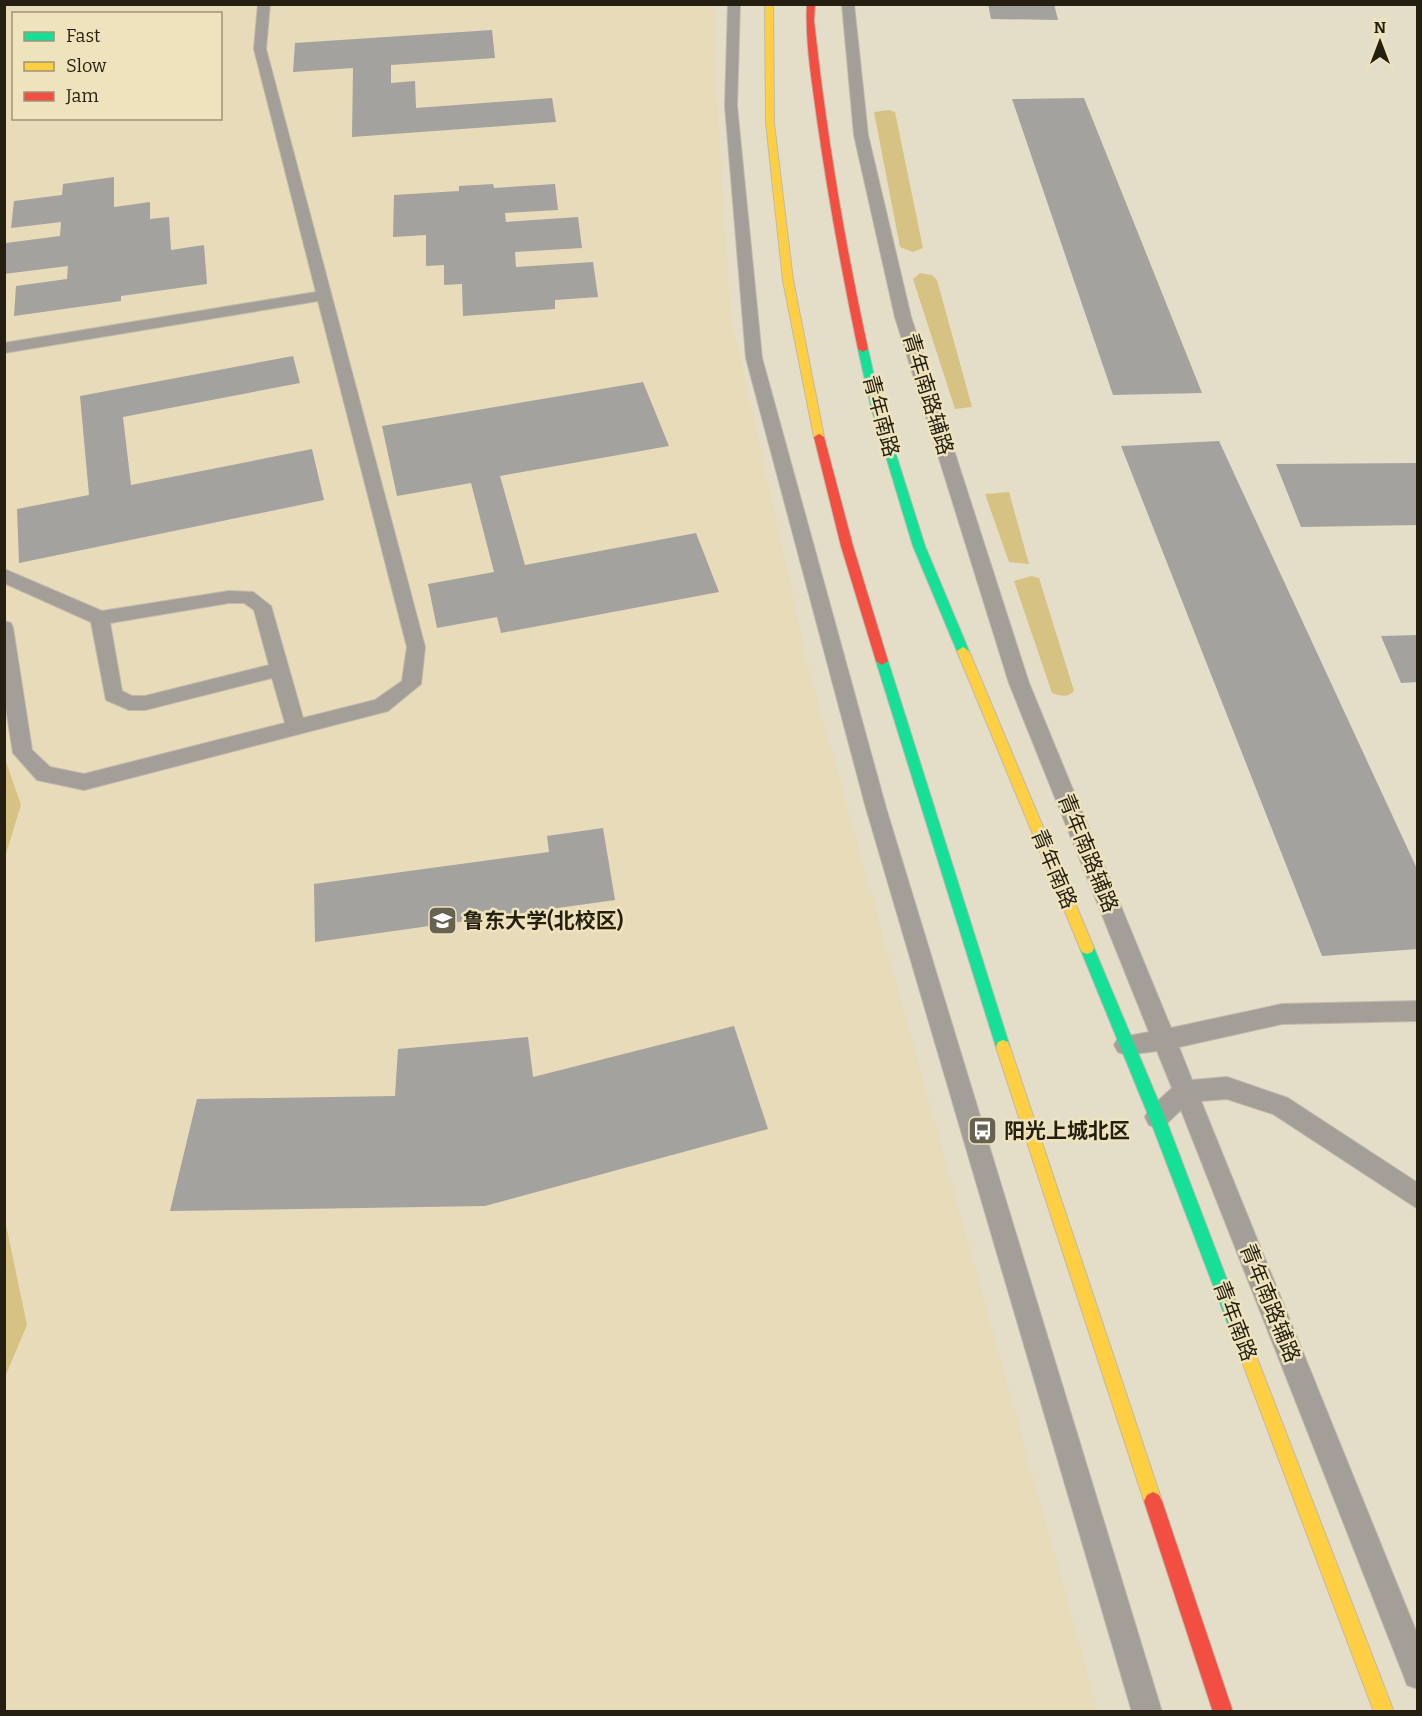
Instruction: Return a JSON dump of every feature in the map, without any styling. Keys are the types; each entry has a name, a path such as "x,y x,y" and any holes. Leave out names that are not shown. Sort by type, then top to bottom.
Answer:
{"main road":[{"path":"769,4 770,123 788,280 812,409 847,546 966,935 1223,1712"},
{"name":"青年南路","path":"811,4 810,21 820,123 847,277 876,407 919,546 1157,1117 1384,1712"}],"lane":[{"path":"4,628 23,753 44,774 84,782 381,706 411,684 417,647 260,49 264,4"},
{"path":"734,4 731,106 754,358 876,808 1147,1712"},
{"name":"青年南路辅路","path":"848,4 849,34 861,135 903,317 1019,683 1165,1040 1418,1674"},
{"path":"4,348 326,295"},
{"path":"4,575 100,618 229,597 247,597 261,606 296,728"},
{"path":"100,618 113,695 129,703 145,703 279,669"},
{"path":"1126,1045 1165,1040 1282,1014 1418,1011"},
{"path":"1157,1117 1185,1091 1227,1088 1280,1106 1418,1197"}],"shaded area":[{"name":"鲁东大学(北校区)","path":"5,5 715,5 717,99 730,310 807,661 1098,1711 5,1712"},
{"path":"889,110 895,112 923,248 913,252 900,247 874,112"},
{"path":"920,273 932,275 937,280 972,407 955,409 913,279"},
{"path":"1009,492 1029,564 1009,562 985,494"},
{"path":"1031,576 1039,578 1074,691 1066,696 1052,693 1014,581"},
{"path":"4,759 21,805 5,857"},
{"path":"5,1220 27,1325 4,1377"}],"building":[{"path":"988,4 1054,4 1058,20 991,19"},
{"path":"492,30 495,58 391,65 391,83 415,81 416,108 552,98 556,122 352,137 353,68 293,72 295,43"},
{"path":"1084,98 1202,393 1113,395 1012,99"},
{"path":"114,177 114,207 150,202 150,219 169,217 171,250 204,245 207,284 121,296 121,301 14,316 16,286 67,279 68,266 4,274 6,243 60,236 61,222 11,228 14,201 62,195 63,184"},
{"path":"493,184 494,188 555,184 558,210 505,213 506,222 578,217 582,248 515,252 516,267 593,262 598,297 555,300 555,309 463,316 462,284 444,285 444,265 426,266 426,235 393,237 394,195 459,191 459,186"},
{"path":"293,356 300,383 123,417 131,485 312,449 324,500 19,563 17,509 89,495 80,396"},
{"path":"643,382 669,446 500,476 525,565 696,533 719,592 501,633 497,617 437,628 428,584 494,572 471,483 397,496 382,426"},
{"path":"1219,441 1418,871 1418,949 1322,956 1121,446"},
{"path":"1418,463 1418,525 1301,527 1276,464"},
{"path":"1418,635 1418,682 1401,683 1381,636"},
{"path":"603,828 615,900 315,942 314,884 549,852 547,836"},
{"path":"734,1026 768,1129 485,1206 170,1211 197,1099 395,1096 398,1049 528,1037 533,1077"}],"traffic: fast":[{"path":"863,349 876,407 919,546 963,651"},
{"path":"882,661 1003,1047"},
{"path":"1087,948 1157,1117 1237,1327"}],"traffic: slow":[{"path":"769,4 770,123 788,280 819,437"},
{"path":"963,651 1087,948"},
{"path":"1003,1047 1153,1501"},
{"path":"1237,1327 1384,1712"}],"traffic: jam":[{"path":"811,4 810,21 814,63 825,145 846,268 863,349"},
{"path":"819,437 847,546 882,661"},
{"path":"1153,1501 1223,1712"}],"place":[{"name":"鲁东大学(北校区)","path":"442,921"},
{"name":"阳光上城北区","path":"983,1131"}]}
